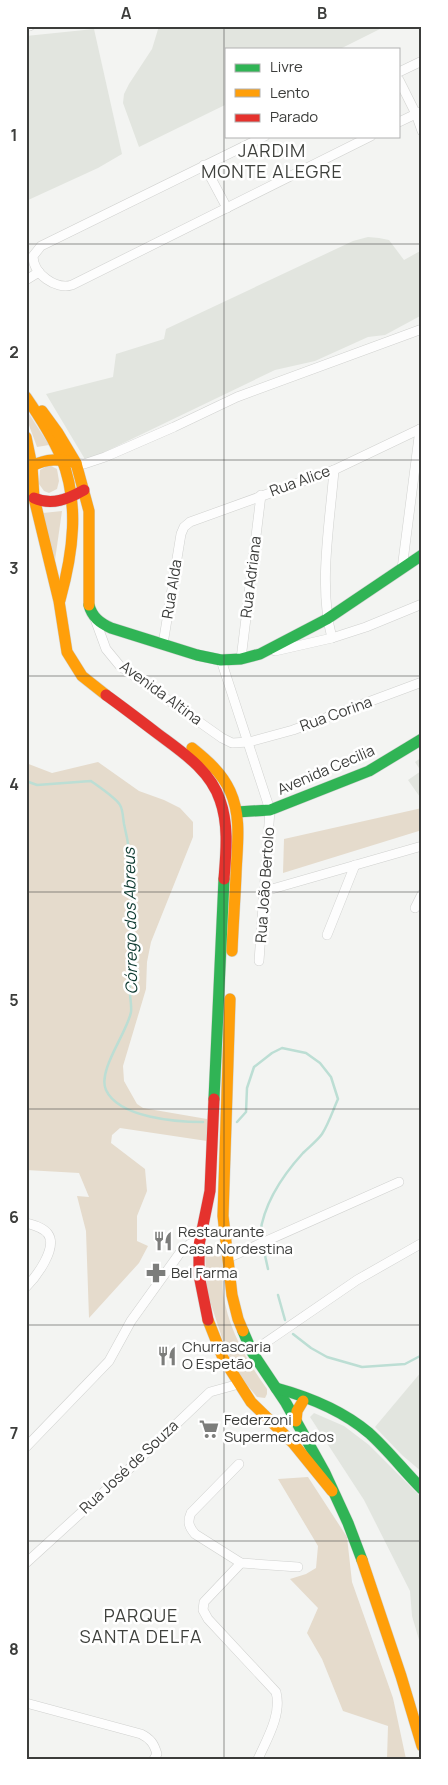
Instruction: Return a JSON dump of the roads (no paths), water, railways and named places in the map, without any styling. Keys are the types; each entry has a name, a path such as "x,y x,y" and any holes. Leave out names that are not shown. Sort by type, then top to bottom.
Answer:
{"main road":[{"path":"26,397 45,413 76,463 84,490 90,524 88,601 90,610 95,618 111,628 221,660 241,659 260,654 327,619 422,555"},
{"path":"26,397 56,444 69,480 73,523 70,554 59,601"},
{"path":"26,437 32,466 34,498 59,601 67,652 77,669 105,695 133,713 163,728 209,762 221,776 230,791 237,812 238,835 226,1153 223,1184 223,1216 234,1303 238,1319 269,1400 293,1443 332,1491"},
{"path":"32,466 46,459 62,459 76,463"},
{"path":"34,498 40,502 60,502 84,490"},
{"path":"133,713 202,770 215,787 223,807 226,828 210,1191 200,1240 199,1275 207,1316 224,1358 239,1384 269,1400 296,1421 325,1473 348,1523 374,1593 422,1746"},
{"name":"Avenida Cecilia","path":"237,812 270,810 369,771 422,739"},
{"path":"200,1240 214,1237 226,1245"},
{"path":"269,1400 298,1394 319,1402 345,1417 369,1433 422,1489"},
{"path":"269,1400 319,1402"},
{"path":"296,1421 297,1411 303,1401"}],"street":[{"path":"26,27 30,26"},
{"path":"400,72 422,61"},
{"path":"400,82 419,113 422,131"},
{"path":"400,122 419,113"},
{"path":"26,280 33,268 33,256 40,246 261,138"},
{"path":"33,268 55,285 65,287 72,285 367,138"},
{"path":"204,165 227,208"},
{"path":"76,463 84,464 105,457 237,397 422,329"},
{"path":"402,568 421,429"},
{"name":"Rua Alice","path":"181,534 184,527 190,522 334,470 421,429"},
{"path":"332,638 327,619 326,565 334,470"},
{"name":"Rua Adriana","path":"241,659 261,496"},
{"name":"Rua Alda","path":"163,644 181,534"},
{"path":"260,654 332,638 422,604"},
{"name":"Avenida Altina","path":"95,618 106,649 120,666 222,738 232,743 249,742"},
{"path":"221,660 270,810"},
{"name":"Rua Corina","path":"249,742 293,730 422,682"},
{"name":"Rua João Bertolo","path":"259,961 270,810"},
{"path":"264,891 422,846"},
{"path":"327,935 355,865"},
{"path":"415,908 422,894"},
{"path":"228,1258 399,1182"},
{"path":"26,1223 46,1232 50,1243 49,1253 26,1288"},
{"path":"26,1447 109,1361 131,1321 182,1250 200,1240"},
{"path":"252,1352 358,1280 422,1243"},
{"name":"Rua José de Souza","path":"26,1563 210,1392 239,1384"},
{"path":"239,1464 191,1513 188,1522 189,1528 195,1534 241,1563 298,1567"},
{"path":"241,1563 204,1602 203,1610 208,1619 276,1692 278,1705 276,1714 258,1759"},
{"path":"28,1705 141,1734 150,1738 154,1744 157,1754 154,1759"}],"waterway":[{"name":"Córrego dos Abreus","path":"26,781 37,785 91,781 120,805 131,864 131,1012 109,1063 104,1082 106,1090 123,1107 136,1112 164,1119 203,1122"},
{"name":"Córrego dos Abreus","path":"237,1122 246,1112 247,1088 254,1067 282,1048 306,1053 320,1063 331,1077 338,1099 329,1121 322,1134 295,1162 275,1190 265,1212 260,1234"},
{"name":"Córrego dos Abreus","path":"264,1251 268,1269"},
{"name":"Córrego dos Abreus","path":"278,1295 285,1320"},
{"name":"Córrego dos Abreus","path":"293,1334 311,1348 327,1357 362,1367 405,1364 422,1355"}],"place":[{"name":"Restaurante Casa Nordestina","path":"163,1241"},
{"name":"Bel Farma","path":"156,1273"},
{"name":"Churrascaria O Espetão","path":"167,1356"},
{"name":"Federzoni Supermercados","path":"209,1429"}],"district":[{"name":"JARDIM MONTE ALEGRE","path":"272,161"},
{"name":"PARQUE SANTA DELFA","path":"141,1626"}]}
